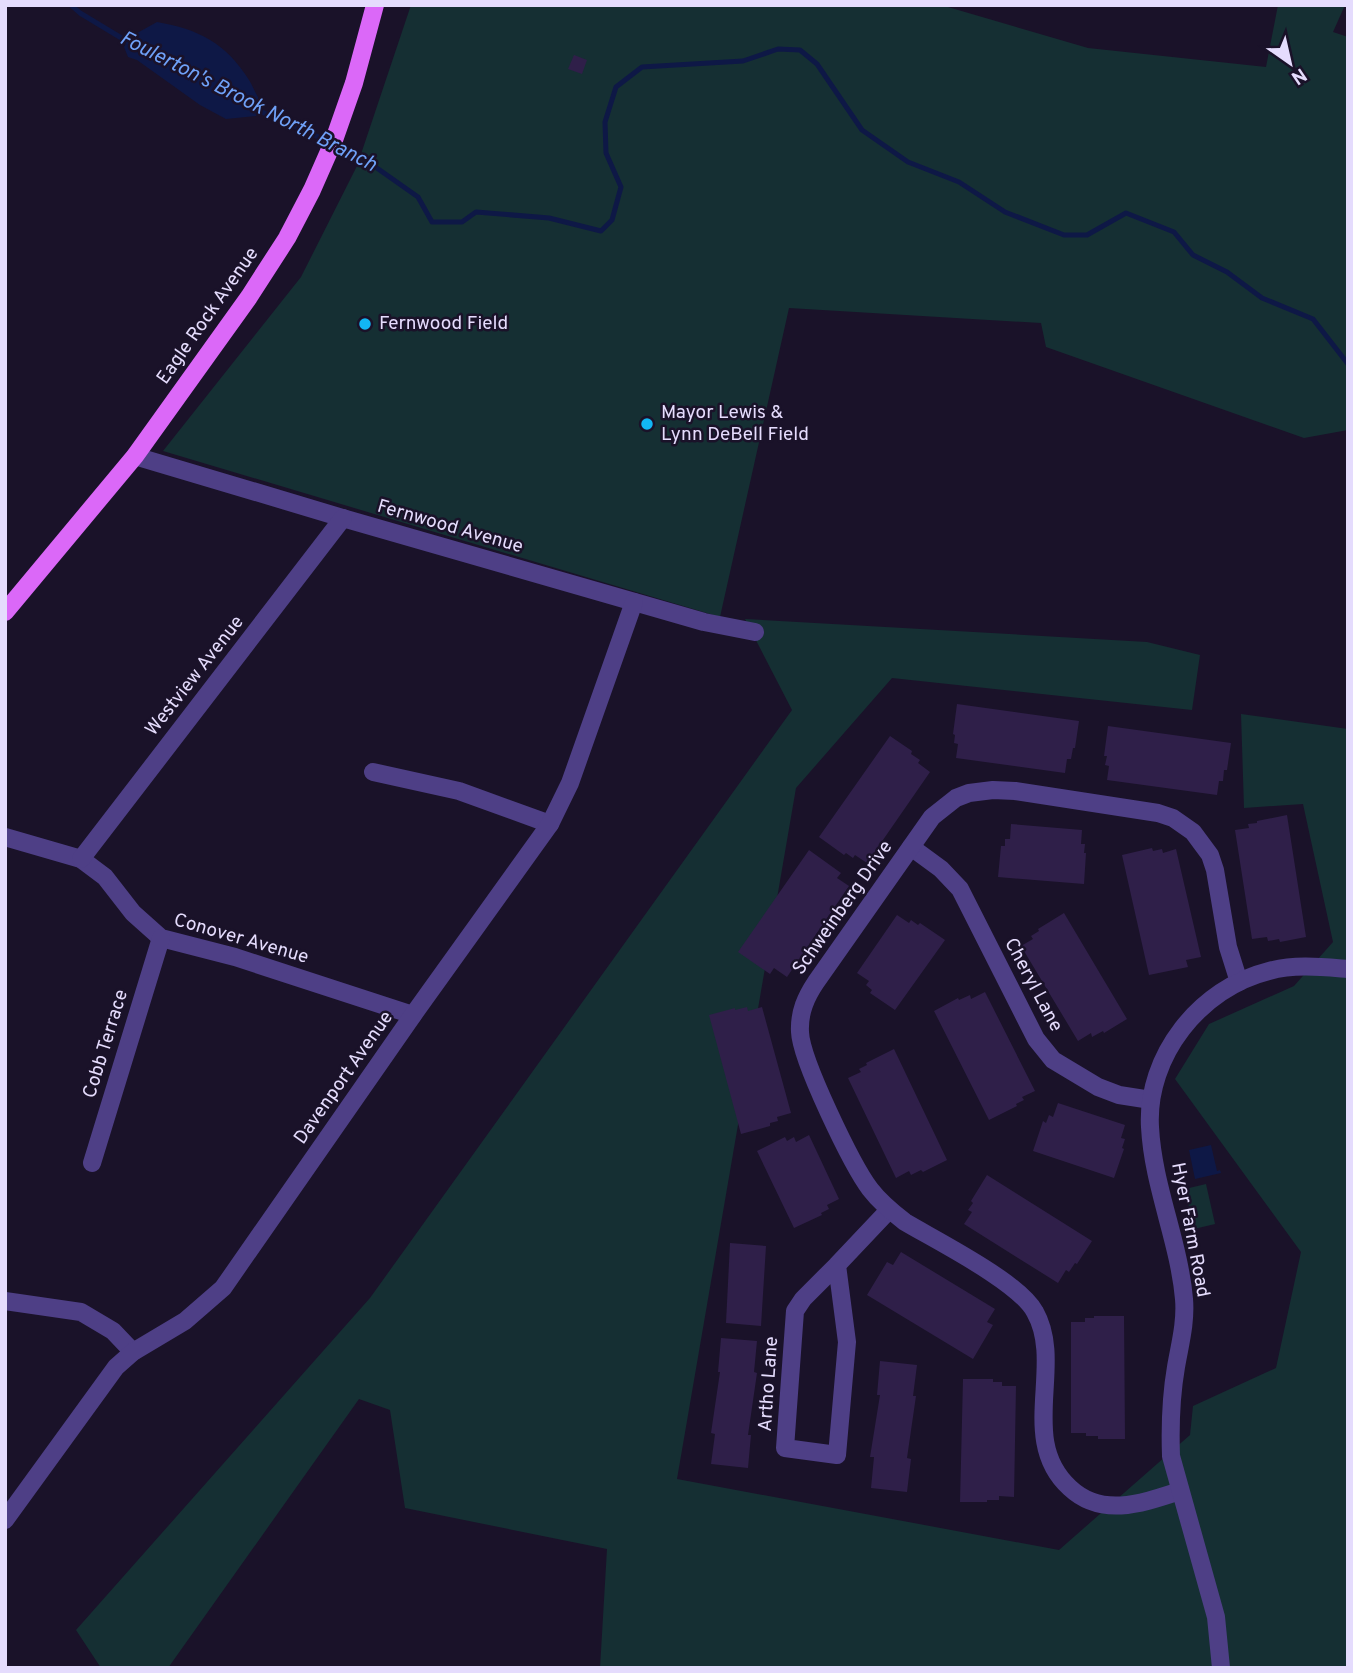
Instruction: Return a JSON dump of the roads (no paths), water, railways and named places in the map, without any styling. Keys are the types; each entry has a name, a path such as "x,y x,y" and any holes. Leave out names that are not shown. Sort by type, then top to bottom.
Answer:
{"main road":[{"name":"Eagle Rock Avenue","path":"5,612 135,456 250,297 287,238 331,147 354,83 375,5"}],"street":[{"name":"Fernwood Avenue","path":"135,456 704,622 755,632"},
{"name":"Westview Avenue","path":"81,859 343,518"},
{"name":"Davenport Avenue","path":"5,1520 116,1367 133,1352 185,1321 223,1288 550,824 570,783 634,602"},
{"path":"373,772 459,791 550,824"},
{"name":"Schweinberg Drive","path":"1180,1491 1125,1506 1102,1506 1074,1493 1061,1480 1047,1453 1044,1437 1044,1343 1042,1327 1030,1303 1012,1286 889,1210 870,1189 853,1161 808,1064 800,1034 800,1020 808,995 932,817 956,798 980,791 1015,791 1158,813 1173,818 1193,832 1210,855 1215,870 1228,947 1239,982"},
{"name":"Conover Avenue","path":"5,837 81,859 105,877 146,928 161,938 235,957 413,1015"},
{"name":"Cheryl Lane","path":"912,846 941,869 960,889 1036,1039 1053,1060 1110,1093 1151,1100"},
{"name":"Cobb Terrace","path":"92,1163 161,938"},
{"name":"Hyer Farm Road","path":"1221,1668 1216,1617 1171,1457 1174,1385 1183,1332 1184,1297 1152,1145 1151,1100 1163,1063 1178,1033 1209,1001 1239,982 1271,970 1294,967 1348,969"},
{"name":"Artho Lane","path":"837,1265 847,1342 837,1455 785,1448 795,1311 803,1299 889,1210"},
{"path":"5,1301 81,1312 113,1331 133,1352"}],"water":[{"path":"157,22 198,34 231,56 263,104 256,116 226,119 200,105 137,60 128,57 124,47 130,37"},
{"path":"1211,1145 1217,1171 1220,1170 1221,1173 1195,1179 1189,1150"}],"waterway":[{"name":"Foulerton's Brook North Branch","path":"71,5 133,45"},
{"name":"Foulerton's Brook North Branch","path":"253,108 357,154 418,197 432,222 462,222 476,212 549,218 601,231 612,220 621,187 606,153 605,122 616,87 642,67 743,61 778,49 800,50 817,64 862,130 908,162 959,182 1005,212 1064,235 1087,235 1126,213 1174,232 1193,255 1227,272 1262,298 1313,319 1348,364"}],"place":[{"name":"Fernwood Field","path":"365,324"},
{"name":"Mayor Lewis & Lynn DeBell Field","path":"647,424"}]}
